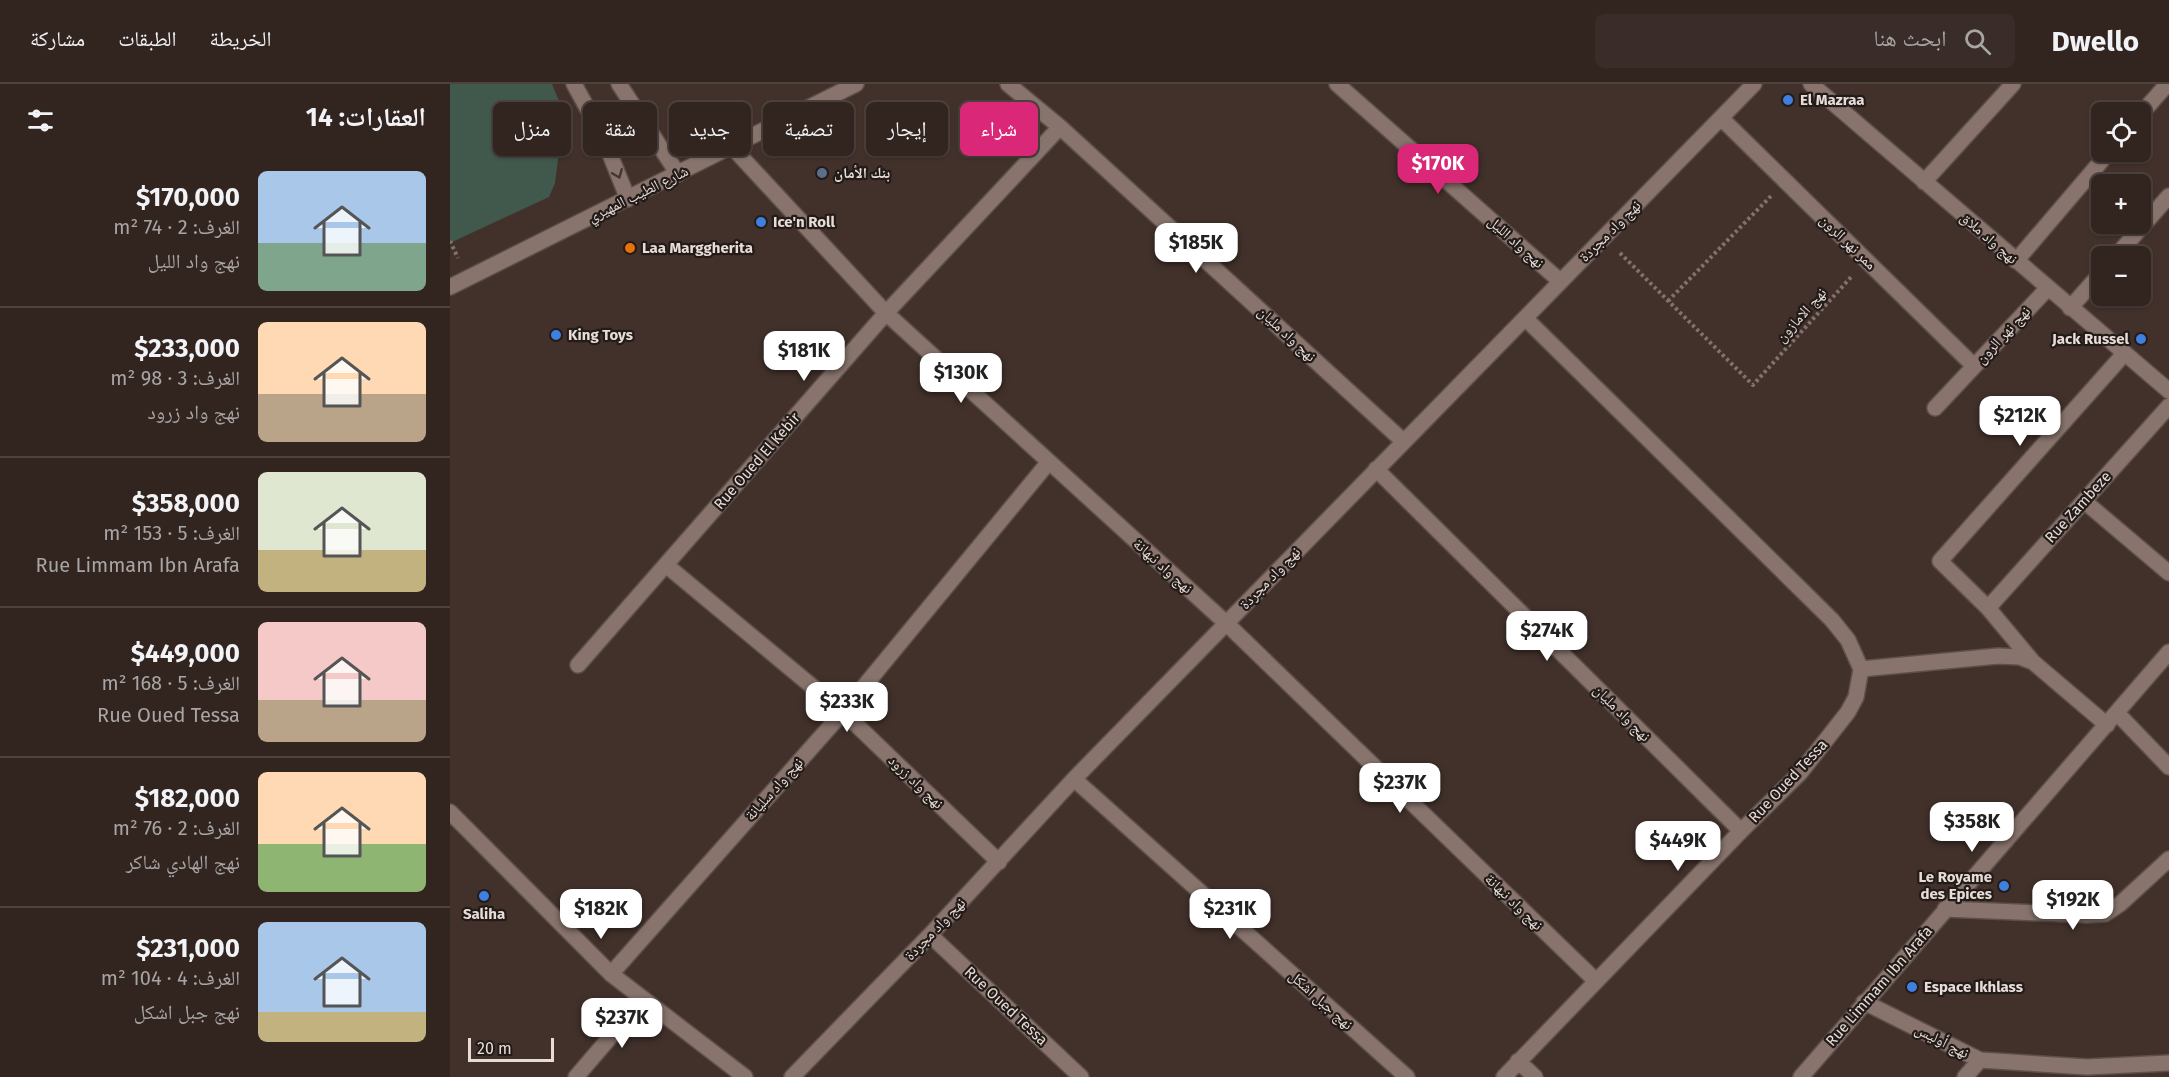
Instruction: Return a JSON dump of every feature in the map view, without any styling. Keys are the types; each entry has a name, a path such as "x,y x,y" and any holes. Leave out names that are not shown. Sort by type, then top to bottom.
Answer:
{"street":[{"path":"574,84 603,137 628,199"},
{"path":"619,84 678,174"},
{"name":"شارع الطيب المهيري","path":"751,139 856,84"},
{"name":"نهج واد مليان","path":"1008,84 1060,127 1404,441"},
{"name":"نهج واد الليل","path":"1337,84 1560,281"},
{"name":"نهج واد مجردة","path":"792,1077 999,862 1074,779 1754,84"},
{"path":"1924,182 2013,84"},
{"name":"نهج واد ملاق","path":"1816,86 2047,289 2169,391"},
{"path":"2151,104 2164,90"},
{"name":"ممر نهر الرون","path":"1721,118 1974,366"},
{"name":"Rue Oued El Kebir","path":"578,666 886,313 1060,127"},
{"name":"شارع الطيب المهيري","path":"450,287 716,156"},
{"name":"نهج واد نبهانة","path":"740,156 886,313 1226,623 1596,981"},
{"path":"2016,261 2100,162"},
{"path":"2125,246 2169,196"},
{"path":"2070,308 2091,285"},
{"name":"نهج نهر الرون","path":"1935,408 2047,289"},
{"path":"1525,318 1832,620 1848,640 1861,669 2009,656 2033,662"},
{"path":"2107,725 2033,662 1988,608 1940,561 2124,354"},
{"name":"Rue Zambeze","path":"1988,608 2169,406"},
{"name":"نهج واد سليانة","path":"611,974 843,712 1048,463"},
{"name":"نهج واد مليان","path":"1376,469 1741,831"},
{"path":"2084,501 2169,573"},
{"name":"نهج واد زرود","path":"666,565 843,712 999,862"},
{"name":"Rue Limmam Ibn Arafa","path":"1801,1077 2169,652"},
{"name":"Rue Oued Tessa","path":"1504,1077 1741,831 1800,773 1832,735 1856,697 1861,669"},
{"path":"2117,713 2169,767"},
{"name":"نهج جبل اشكل","path":"1074,779 1407,1077"},
{"path":"450,812 611,974 745,1077"},
{"path":"1946,909 2105,914 2120,904 2169,859"},
{"name":"Rue Oued Tessa","path":"930,934 1081,1077"},
{"path":"576,1077 642,1000"},
{"name":"نهج أوليس","path":"1864,1002 1980,1060 2087,1067 2169,1063"},
{"path":"1965,1077 1980,1060"},
{"path":"1518,1061 1535,1077"}],"path":[{"path":"1604,237 1668,301 1785,181"},
{"name":"نهج الامازون","path":"1668,301 1754,385 1866,260"}],"green space":[{"path":"450,84 552,84 559,102 493,102 493,156 558,156 555,183 549,197 450,243"}],"place":[{"name":"El Mazraa","path":"1788,100"},
{"name":"بنك الأمان","path":"822,173"},
{"name":"Ice'n Roll","path":"761,222"},
{"name":"Laa Marggherita","path":"630,248"},
{"name":"King Toys","path":"556,335"},
{"name":"Jack Russel","path":"2141,339"},
{"name":"Le Royame des Epices","path":"2004,886"},
{"name":"Saliha","path":"484,896"},
{"name":"Espace Ikhlass","path":"1912,987"}]}
